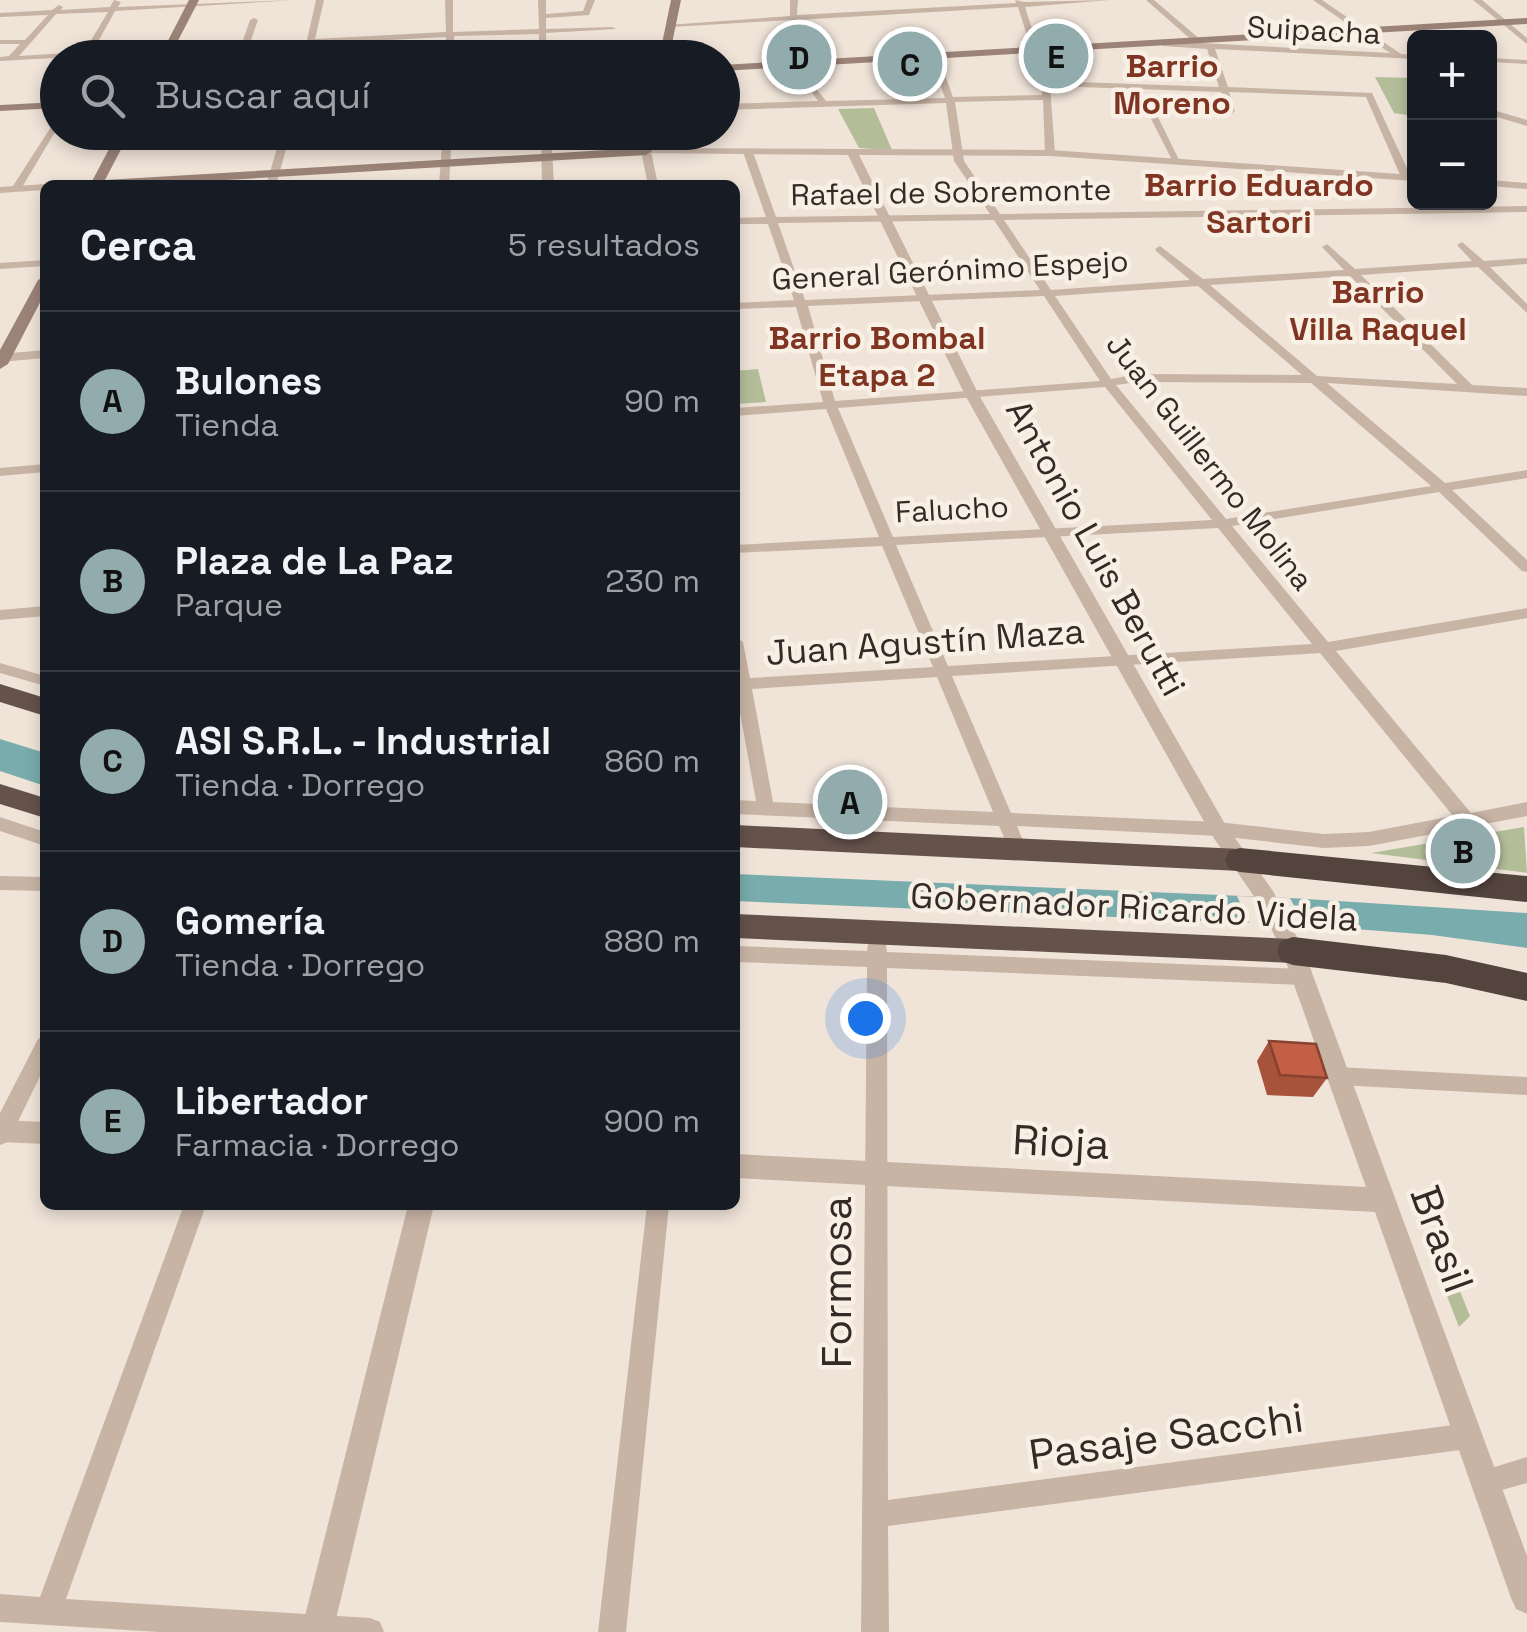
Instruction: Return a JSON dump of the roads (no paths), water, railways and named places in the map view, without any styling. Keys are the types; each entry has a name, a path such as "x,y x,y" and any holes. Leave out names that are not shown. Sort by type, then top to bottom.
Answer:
{"highway":[{"path":"0,694 40,706"},
{"path":"0,794 40,806"},
{"name":"Gobernador Ricardo Videla","path":"740,836 1240,860 1527,889"},
{"name":"Gobernador Ricardo Videla","path":"740,927 877,946 1283,932 1527,987"}],"main road":[{"path":"668,40 676,0"},
{"path":"173,40 192,2"},
{"path":"740,67 1527,22"},
{"path":"0,108 40,106"},
{"path":"98,180 114,150"},
{"path":"238,180 446,162 646,151"},
{"path":"1,360 40,289"}],"street":[{"path":"12,58 65,0"},
{"path":"0,14 116,4 291,0"},
{"path":"311,40 320,0"},
{"path":"449,0 450,40"},
{"path":"542,0 544,40"},
{"path":"543,16 586,13 591,0"},
{"path":"793,34 794,0"},
{"path":"902,0 916,26"},
{"path":"671,26 1020,2 1106,0"},
{"path":"1150,0 1198,42"},
{"path":"1317,0 1400,56"},
{"path":"1477,0 1527,42"},
{"path":"1020,2 1046,84 1050,153"},
{"path":"95,40 116,4"},
{"path":"247,40 254,20"},
{"path":"331,40 612,29"},
{"path":"0,42 27,42"},
{"name":"Suipacha","path":"1165,44 1407,56"},
{"path":"1211,48 1231,111"},
{"name":"Juan Guillermo Molina","path":"934,56 950,100 959,154 1108,384 1467,821"},
{"path":"0,59 40,57"},
{"path":"1497,60 1527,62"},
{"path":"795,64 824,104"},
{"path":"1046,84 1369,95 1407,171"},
{"path":"740,106 1047,97"},
{"path":"1151,110 1177,160"},
{"path":"1497,115 1527,123"},
{"path":"16,189 40,149"},
{"path":"273,179 282,150"},
{"path":"444,180 447,150"},
{"path":"547,150 548,180"},
{"path":"651,180 646,151 1050,153 1407,177"},
{"path":"748,152 801,303 830,405 1017,848"},
{"name":"Antonio Luis Berutti","path":"852,154 972,396 1218,829 1283,932"},
{"path":"1497,184 1527,186"},
{"path":"0,190 40,187"},
{"name":"Rafael de Sobremonte","path":"740,221 1527,208"},
{"path":"1462,245 1527,310"},
{"path":"1328,247 1468,388"},
{"path":"1160,250 1442,488 1527,568"},
{"name":"General Gerónimo Espejo","path":"740,306 1048,293 1527,261"},
{"path":"0,266 40,263"},
{"path":"1,360 40,355"},
{"path":"740,412 972,396 1138,378 1314,379 1527,392"},
{"path":"0,472 40,468"},
{"name":"Falucho","path":"740,549 1220,524 1527,474"},
{"path":"0,615 40,611"},
{"name":"Juan Agustín Maza","path":"743,684 1325,648 1527,613"},
{"path":"0,668 40,680"},
{"path":"740,668 766,808"},
{"path":"740,807 1218,829 1352,841 1527,809"},
{"path":"0,824 40,837"},
{"path":"0,883 40,884"},
{"name":"Brasil","path":"1283,932 1527,1598"},
{"path":"740,954 877,946"},
{"name":"Formosa","path":"875,1632 877,946"},
{"path":"40,1055 1,1132 40,1133"},
{"path":"1338,1076 1527,1086"},
{"name":"Rioja","path":"740,1166 1382,1200"},
{"path":"48,1612 193,1210"},
{"path":"317,1630 420,1210"},
{"path":"612,1632 657,1210"},
{"name":"Pasaje Sacchi","path":"875,1515 1468,1436"},
{"path":"1484,1482 1527,1470"},
{"path":"0,1608 370,1632"}],"water":[{"path":"0,739 40,751 40,784 0,771"},
{"path":"740,874 1290,898 1527,913 1527,948 1432,935 1304,925 740,901"}],"place":[{"name":"Libertador","path":"1056,56"},
{"name":"Gomería","path":"799,57"},
{"name":"ASI S.R.L. - Industrial","path":"910,64"},
{"name":"Bulones","path":"850,802"},
{"name":"Plaza de La Paz","path":"1463,851"}],"district":[{"name":"Barrio Moreno","path":"1172,84"},
{"name":"Barrio Eduardo Sartori","path":"1259,204"},
{"name":"Barrio Villa Raquel","path":"1378,310"},
{"name":"Barrio Bombal Etapa 2","path":"877,356"}]}
